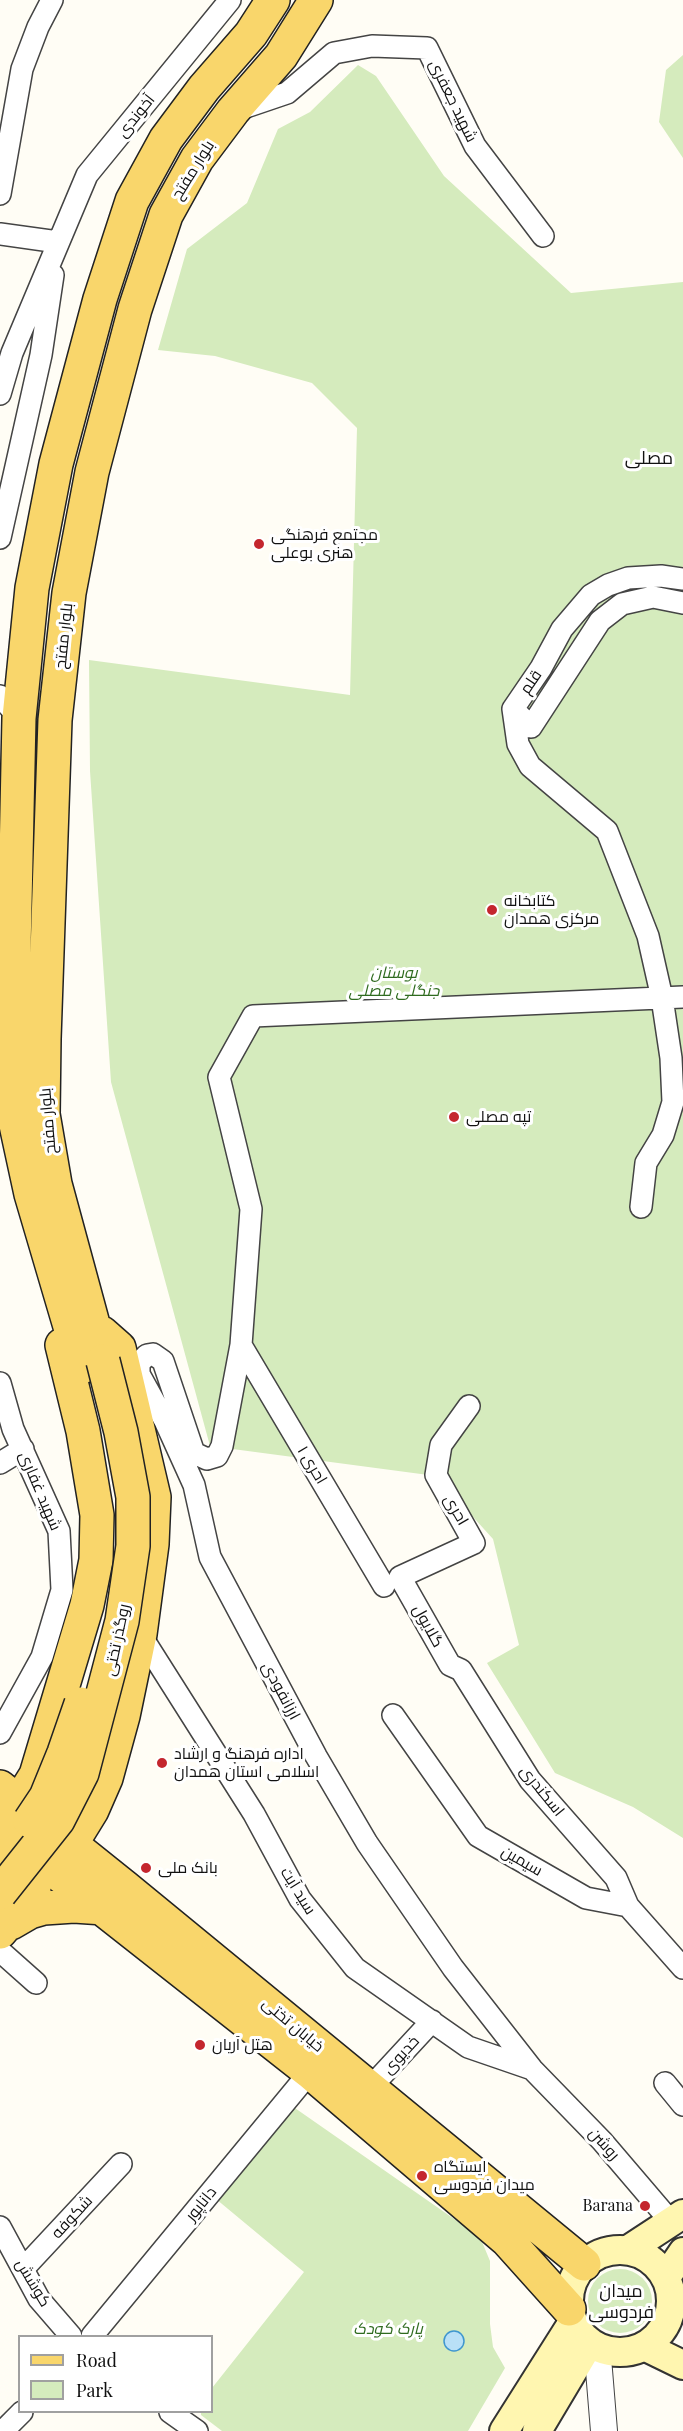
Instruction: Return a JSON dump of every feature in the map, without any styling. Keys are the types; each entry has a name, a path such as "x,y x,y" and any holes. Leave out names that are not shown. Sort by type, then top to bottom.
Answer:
{"main road":[{"name":"بلوار مفتح","path":"101,1359 65,1311 31,1194 15,1120 12,1043 9,707 56,464 100,299 132,201 166,139 204,88 252,34 273,0"},
{"name":"بلوار مفتح","path":"101,1359 55,1184 43,1114 55,720 68,605 92,472 135,309 166,215 197,159 233,111 281,56 316,0"},
{"path":"1,1937 34,1892 33,1878 27,1864 0,1839 14,1786 57,1708 87,1605 96,1560 97,1515 83,1431 61,1342 65,1311"},
{"path":"1,1937 16,1919 44,1908 74,1906 115,1898 102,1839 101,1814 106,1778 123,1716 140,1634 152,1544 154,1497 101,1359"},
{"name":"روگذر تختی","path":"0,1839 46,1797 77,1717 105,1597 111,1538 109,1478 103,1446 101,1359"},
{"name":"روگذر تختی","path":"0,1893 58,1820 82,1773 122,1621 133,1546 133,1497 121,1432 101,1359"},
{"path":"64,1857 92,1810 106,1778"},
{"path":"14,1786 41,1795 50,1808 71,1815 92,1810"},
{"name":"خیابان تختی","path":"14,1786 64,1857 115,1898 370,2088 584,2264"},
{"name":"خیابان تختی","path":"0,1839 64,1857"},
{"name":"خیابان تختی","path":"115,1898 310,2072 507,2240 582,2330"},
{"path":"628,2250 677,2219"},
{"path":"628,2250 644,2255 657,2264 666,2277 677,2318 644,2346 628,2351 612,2351 582,2330 569,2293 574,2277 584,2264 604,2253 628,2250"},
{"path":"666,2277 683,2252"},
{"path":"504,2431 582,2330"},
{"path":"537,2431 582,2330"},
{"path":"644,2346 683,2365"}],"street":[{"path":"0,194 22,69 38,27 52,0"},
{"name":"آخوندی","path":"58,242 87,175 230,0"},
{"name":"شهید جعفری","path":"233,111 287,93 334,53 372,46 427,48 475,146 543,236"},
{"path":"0,234 58,242"},
{"path":"0,394 12,353 58,242"},
{"path":"0,538 40,355 58,242"},
{"name":"قلم","path":"683,579 661,576 628,578 608,585 591,595 562,629 541,668 513,709 531,727 600,621 622,604 653,597 683,603"},
{"path":"513,709 518,744 530,766 607,831 648,936 662,998 671,1058 672,1102 663,1135 646,1163 641,1207"},
{"path":"139,1374 138,1368 142,1358 153,1354 163,1361 194,1454 202,1459 217,1456 222,1446 241,1345 252,1209 219,1077 253,1016 683,997"},
{"name":"احری ۱","path":"241,1345 392,1581"},
{"name":"ارزانفودی","path":"101,1359 139,1374 165,1421 194,1485 210,1557 316,1756 367,1843 453,1968 532,2069"},
{"name":"شهید غفاری","path":"0,1383 7,1423 23,1449 59,1531 62,1590 42,1657 0,1733"},
{"name":"احری","path":"392,1581 474,1543 436,1475 441,1445 470,1406"},
{"path":"0,1463 23,1449"},
{"name":"گلایول","path":"392,1581 450,1665 461,1670"},
{"name":"سید آیت","path":"140,1634 254,1814 300,1899 355,1968 468,2047 532,2069"},
{"name":"اسکندری","path":"461,1670 530,1780 616,1878 628,1906"},
{"name":"سیمین","path":"393,1714 478,1836 586,1898 628,1906"},
{"path":"628,1906 683,1968"},
{"path":"1,1937 36,1983"},
{"name":"خدیوی","path":"370,2088 432,2021"},
{"name":"روشن","path":"532,2069 677,2219"},
{"name":"داناپور","path":"94,2335 310,2072"},
{"path":"665,2082 683,2105"},
{"name":"شکوفه","path":"23,2269 121,2164"},
{"name":"کوشش","path":"0,2226 39,2299 69,2335"},
{"path":"582,2330 603,2431"},
{"path":"3,2431 21,2413"},
{"path":"171,2413 197,2431"}],"green space":[{"path":"683,55 683,158 659,122 666,70"},
{"name":"بوستان جنگلی مصلی","path":"358,65 376,76 444,176 571,293 683,282 683,1838 633,1807 555,1773 487,1663 519,1645 493,1539 436,1476 210,1446 111,1082 90,771 89,660 350,695 357,428 312,383 215,356 158,350 187,249 247,203 278,129 310,112"},
{"name":"پارک کودک","path":"292,2106 480,2237 490,2261 490,2324 493,2347 505,2368 468,2431 222,2431 201,2415 201,2413 213,2413 213,2387 304,2272 216,2199"},
{"path":"614,2269 626,2269 643,2278 650,2289 652,2301 650,2313 643,2324 626,2333 614,2333 602,2328 593,2319 588,2307 588,2295 593,2283 602,2274"}],"water":[{"path":"454,2331 461,2334 464,2341 461,2348 454,2351 447,2348 444,2341 447,2334"}],"place":[{"name":"مجتمع فرهنگی هنری بوعلی","path":"259,544"},
{"name":"کتابخانه مرکزی همدان","path":"492,910"},
{"name":"تپه مصلی","path":"454,1117"},
{"name":"اداره فرهنگ و ارشاد اسلامی استان همدان","path":"162,1763"},
{"name":"بانک ملی","path":"146,1868"},
{"name":"هتل آریان","path":"200,2045"},
{"name":"ایستگاه میدان فردوسی","path":"422,2176"},
{"name":"Barana","path":"645,2206"}],"district":[{"name":"مصلی","path":"649,458"},
{"name":"میدان فردوسی","path":"621,2301"}]}
